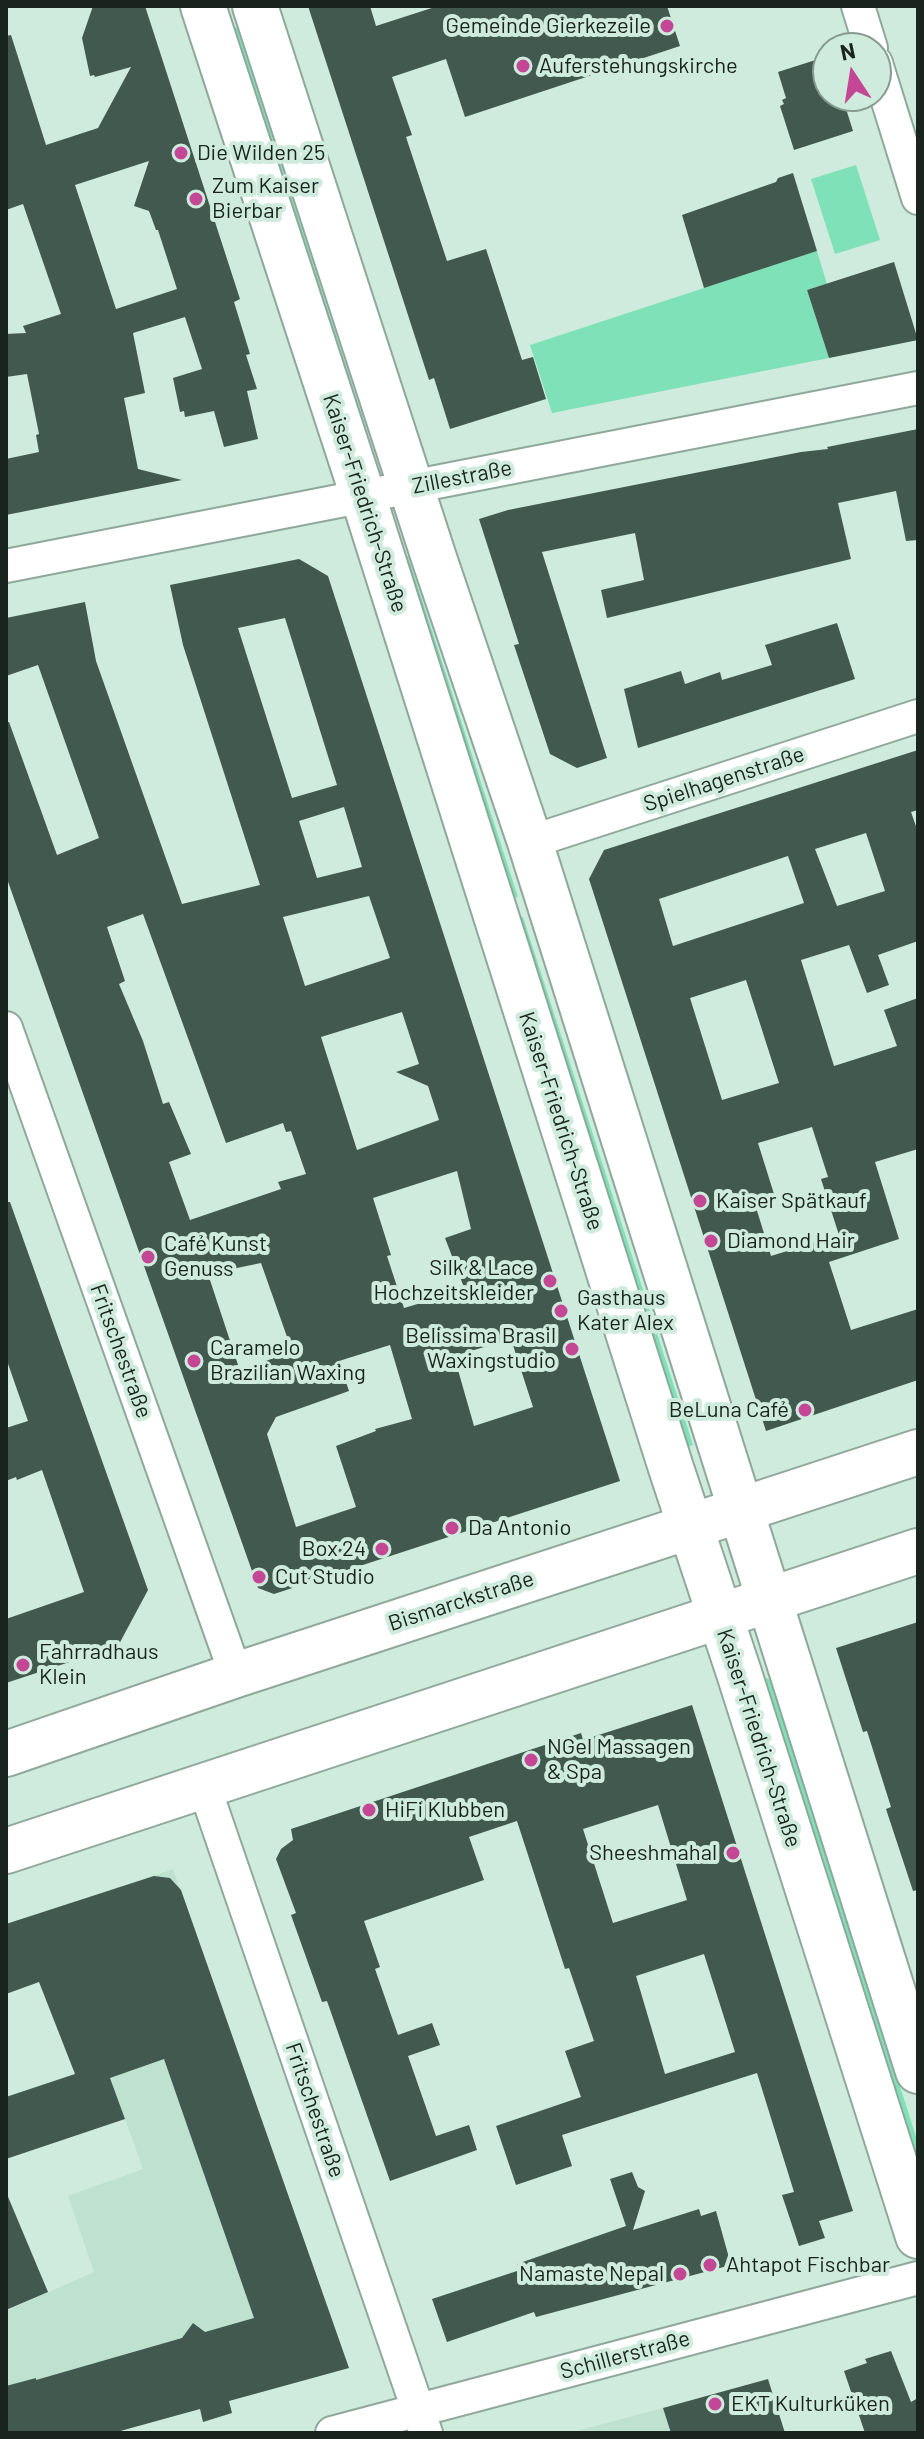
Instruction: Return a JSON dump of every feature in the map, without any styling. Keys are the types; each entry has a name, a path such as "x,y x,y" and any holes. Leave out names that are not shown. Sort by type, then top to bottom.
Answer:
{"main road":[{"name":"Kaiser-Friedrich-Straße","path":"203,6 363,496 918,2236"},
{"path":"255,6 530,842 918,2071"},
{"name":"Bismarckstraße","path":"6,1754 236,1675 918,1452"},
{"path":"6,1851 918,1551"}],"street":[{"path":"858,6 866,32"},
{"path":"891,112 918,198"},
{"name":"Zillestraße","path":"6,566 918,388"},
{"name":"Spielhagenstraße","path":"530,842 918,716"},
{"name":"Fritschestraße","path":"6,1028 236,1675"},
{"name":"Fritschestraße","path":"204,1786 422,2421"},
{"name":"Schillerstraße","path":"332,2433 422,2421 918,2278"}],"shaded area":[{"path":"173,1869 349,2368 112,2433 6,2433 6,2311 94,2272 68,2196 143,2169 50,1910"},
{"path":"689,2401 700,2433 577,2431 663,2408"}],"green space":[{"path":"237,27 367,431 360,434 230,29"},
{"path":"856,165 880,240 835,254 811,179"},
{"path":"817,251 827,284 807,290 829,358 552,413 530,345"},
{"path":"408,556 518,897 509,899 399,558"},
{"path":"523,917 693,1445 685,1448 516,919"},
{"path":"767,1678 772,1682 918,2143 918,2170 762,1681"}],"building":[{"path":"93,6 145,6 240,299 234,302 257,389 247,391 258,439 224,447 214,411 185,417 184,411 180,412 173,378 202,369 185,317 133,333 145,393 124,398 138,469 182,480 6,515 6,459 39,452 36,435 39,434 27,374 6,377 6,334 26,333 23,326 61,314 23,204 6,210 6,36 11,35 46,145 98,128 131,67 90,76 82,38","holes":["149,161 134,206 149,211 177,289 116,309 75,185"]},
{"path":"308,6 370,6 376,26 438,6 667,6 680,46 465,117 446,59 392,77 412,135 406,137 447,261 486,249 522,360 533,357 546,399 450,429 434,378 429,380"},
{"path":"812,61 812,112 847,112 853,131 794,150 780,106 786,98 778,72"},
{"path":"793,173 817,251 704,288 682,215 776,182 778,178"},
{"path":"894,262 918,340 829,358 807,290"},
{"path":"918,429 918,540 906,541 896,491 838,503 851,559 607,618 601,590 644,580 635,533 542,552 607,758 577,768 550,754 514,645 519,644 479,519 508,510"},
{"path":"299,559 328,576 620,1481 274,1594 258,1588 6,876 6,722 9,722 57,855 99,838 38,665 6,676 6,618 85,602 96,661 182,904 260,885 183,645 170,585","holes":["285,618 337,785 292,798 238,628","344,807 362,867 317,878 299,821","369,896 390,958 305,986 283,917","143,914 226,1143 283,1123 286,1132 291,1131 306,1174 278,1182 281,1189 190,1220 169,1162 191,1154 169,1102 163,1104 143,1041 119,984 125,981 107,927","402,1012 419,1064 396,1072 428,1086 439,1120 357,1150 321,1037","457,1171 471,1229 445,1238 465,1290 404,1308 387,1256 391,1255 373,1198","261,1263 292,1351 240,1371 208,1274","511,1339 533,1407 474,1426 454,1356","390,1345 412,1419 375,1429 336,1446 356,1507 296,1527 267,1434 276,1417 349,1391 339,1361"]},
{"path":"837,623 855,679 638,748 624,689 681,671 685,684 720,672 722,680 772,665 765,645"},
{"path":"918,750 918,810 911,812 918,832 918,941 878,955 889,985 867,993 849,945 801,960 834,1066 897,1046 884,1010 918,998 918,1149 875,1162 899,1239 829,1262 851,1330 918,1309 918,1380 766,1431 589,879 604,850","holes":["866,833 885,891 837,906 815,849","788,856 804,903 673,946 659,899","746,980 779,1083 722,1100 690,998","812,1127 828,1177 821,1179 839,1235 771,1256 754,1201 774,1194 758,1143"]},
{"path":"6,1202 10,1202 148,1590 118,1646 6,1683 6,1619 84,1592 42,1470 6,1481 6,1428 28,1421 6,1358"},
{"path":"918,1622 918,1890 913,1891 886,1809 891,1807 867,1731 863,1732 836,1648"},
{"path":"692,1705 853,2211 819,2221 825,2238 799,2246 782,2195 794,2192 757,2073 562,2135 572,2166 516,2185 496,2126 581,2097 565,2051 594,2041 569,1968 565,1969 517,1821 469,1837 484,1880 364,1921 380,1967 375,1969 398,2035 432,2023 440,2045 408,2056 436,2136 469,2125 477,2150 390,2181 327,2001 322,2002 291,1915 296,1913 276,1859 281,1849 293,1840 291,1829 581,1733 583,1740","holes":["658,1805 687,1900 613,1923 583,1829","704,1954 735,2052 665,2074 636,1976"]},
{"path":"154,1876 170,1878 181,1890 349,2368 229,2401 232,2413 203,2422 200,2409 113,2433 6,2433 6,2386 182,2338 193,2323 205,2332 254,2318 164,2059 110,2078 125,2119 6,2159 6,2097 75,2074 39,1982 6,1994 6,1924"},
{"path":"632,2172 638,2187 645,2191 633,2230 699,2209 701,2216 716,2211 731,2265 536,2317 534,2312 447,2342 432,2299 520,2270 517,2264 626,2226 610,2179"},
{"path":"6,2192 48,2292 6,2310"},
{"path":"891,2351 911,2402 918,2398 918,2433 865,2433 844,2371 867,2363 865,2359"},
{"path":"768,2379 785,2433 671,2433 663,2408"}],"place":[{"name":"Gemeinde Gierkezeile","path":"667,26"},
{"name":"Auferstehungskirche","path":"523,66"},
{"name":"Die Wilden 25","path":"181,153"},
{"name":"Zum Kaiser Bierbar","path":"196,199"},
{"name":"Kaiser Spätkauf","path":"700,1201"},
{"name":"Diamond Hair","path":"711,1241"},
{"name":"Café Kunst Genuss","path":"148,1257"},
{"name":"Silk & Lace Hochzeitskleider","path":"550,1281"},
{"name":"Gasthaus Kater Alex","path":"561,1311"},
{"name":"Belissima Brasil Waxingstudio","path":"572,1349"},
{"name":"Caramelo Brazilian Waxing","path":"194,1361"},
{"name":"BeLuna Café","path":"805,1410"},
{"name":"Da Antonio","path":"452,1528"},
{"name":"Box 24","path":"382,1549"},
{"name":"Cut Studio","path":"259,1577"},
{"name":"Fahrradhaus Klein","path":"23,1665"},
{"name":"NGel Massagen & Spa","path":"531,1760"},
{"name":"HiFi Klubben","path":"369,1810"},
{"name":"Sheeshmahal","path":"733,1853"},
{"name":"Ahtapot Fischbar","path":"710,2265"},
{"name":"Namaste Nepal","path":"680,2274"},
{"name":"EKT Kulturküken","path":"715,2404"}]}
